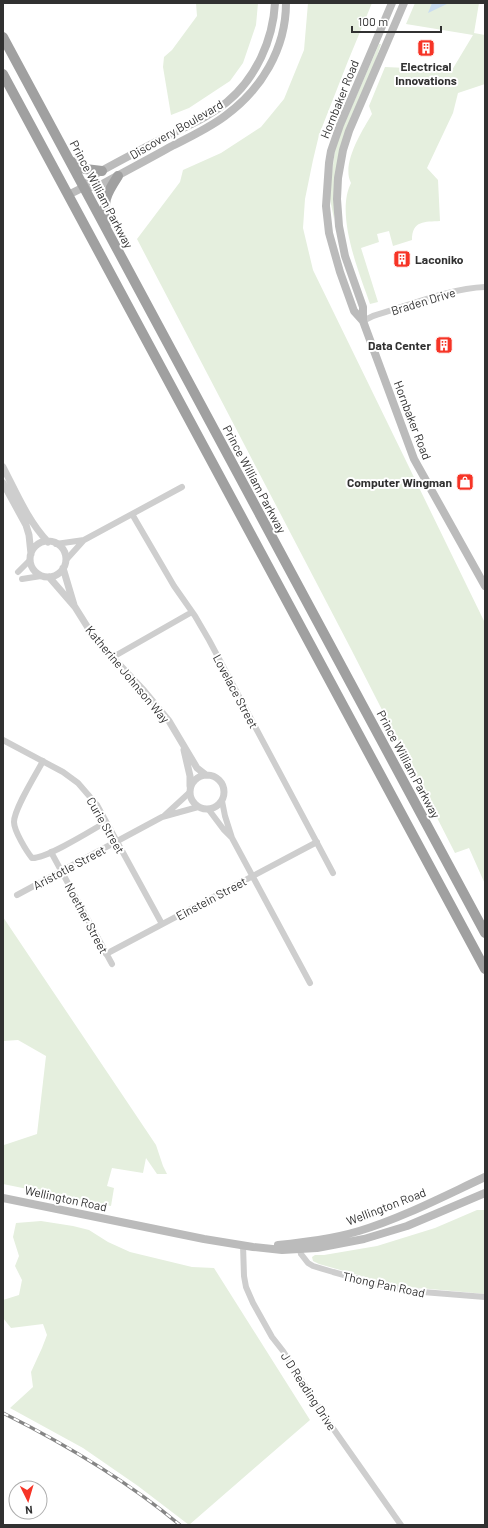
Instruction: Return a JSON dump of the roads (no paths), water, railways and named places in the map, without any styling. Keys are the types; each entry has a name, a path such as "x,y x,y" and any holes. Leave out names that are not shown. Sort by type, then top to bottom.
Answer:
{"highway":[{"name":"Prince William Parkway","path":"3,37 485,933"},
{"path":"3,74 485,969"},
{"path":"70,161 88,170 102,171"},
{"path":"107,230 104,202 108,192 118,176"}],"main road":[{"name":"Discovery Boulevard","path":"68,196 84,187 94,175 202,118 221,107 234,95 247,81 260,59 270,35 275,3"},
{"name":"Discovery Boulevard","path":"84,187 97,187 224,117 237,107 256,88 270,64 281,35 286,3"},
{"name":"Hornbaker Road","path":"392,3 340,125 331,152 326,217 332,245 354,310 363,321 414,459 485,586"},
{"name":"Hornbaker Road","path":"363,321 363,307 345,256 339,226 337,199 338,178 343,150 349,131 404,3"},
{"path":"260,59 270,64"},
{"name":"Wellington Road","path":"299,1246 375,1226 485,1179"},
{"name":"Wellington Road","path":"3,1198 174,1233 243,1245 299,1246 343,1244 386,1233 407,1226 485,1193"}],"street":[{"name":"Braden Drive","path":"363,321 373,316 454,292 469,288 485,287"},
{"path":"3,467 39,533 48,542"},
{"path":"3,483 26,526 29,535 31,566 34,571 45,576"},
{"path":"22,579 57,574 63,568 66,560 84,540 182,487"},
{"name":"Lovelace Street","path":"132,514 174,586 209,640 334,873"},
{"path":"18,572 37,545 48,542 56,544 84,540"},
{"path":"56,544 62,549 66,560"},
{"name":"Katherine Johnson Way","path":"63,568 75,607"},
{"name":"Katherine Johnson Way","path":"45,576 75,607 95,639 144,691 169,721 197,768 206,775"},
{"path":"113,657 192,612"},
{"name":"Curie Street","path":"3,740 63,772 78,783 97,805 162,924"},
{"name":"Katherine Johnson Way","path":"182,742 190,776 190,790"},
{"path":"43,761 19,807 14,824 32,858 36,858 51,852 106,822"},
{"path":"232,838 208,810 198,807 193,803 190,790 197,778 206,775 214,776 222,784 224,795 222,801 232,838 310,983"},
{"name":"Aristotle Street","path":"162,817 190,790"},
{"path":"208,810 214,808 222,801"},
{"name":"Aristotle Street","path":"17,895 162,817 198,807"},
{"name":"Einstein Street","path":"106,954 317,842"},
{"name":"Noether Street","path":"51,852 112,964"},
{"name":"J D Reading Drive","path":"243,1245 244,1276 246,1287 269,1332 283,1351 325,1417 401,1525"},
{"name":"Thong Pan Road","path":"299,1246 304,1259 313,1266 377,1284 426,1293 485,1297"}],"water":[{"path":"432,3 449,3 428,13"}],"railway":[{"path":"3,1413 72,1450 117,1478 180,1525"}],"place":[{"name":"Electrical Innovations","path":"426,48"},
{"name":"Laconiko","path":"402,259"},
{"name":"Data Center","path":"444,345"},
{"name":"Computer Wingman","path":"465,482"}]}
